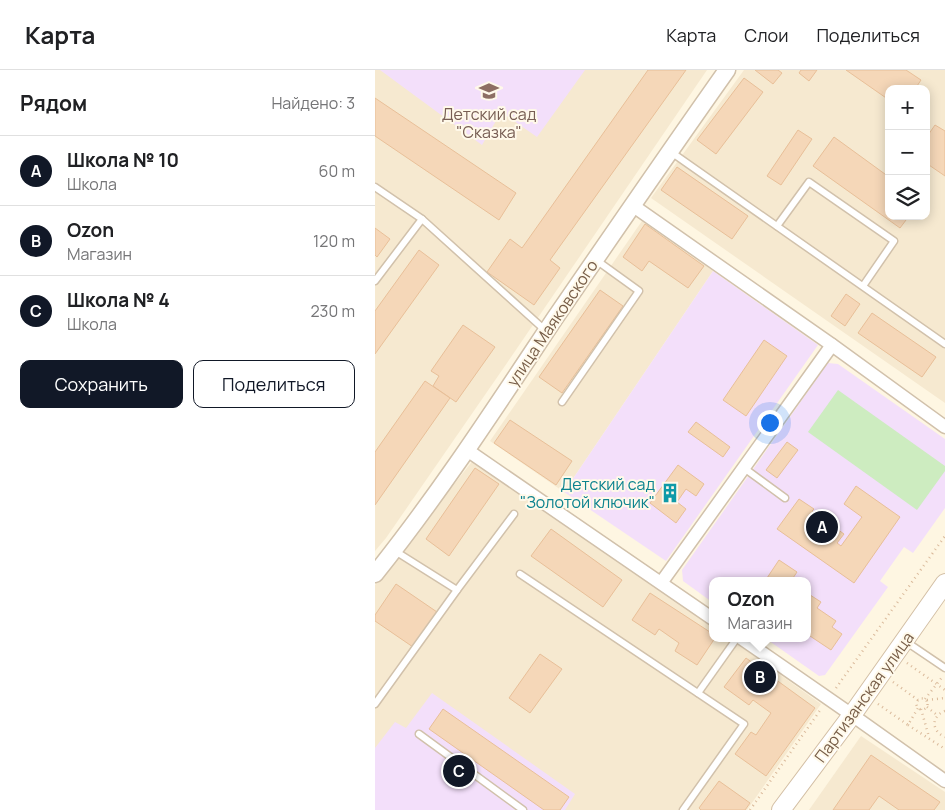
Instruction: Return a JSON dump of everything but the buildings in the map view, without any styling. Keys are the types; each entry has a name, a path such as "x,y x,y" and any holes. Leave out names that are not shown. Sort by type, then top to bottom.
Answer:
{"main road":[{"name":"Партизанская улица","path":"781,810 852,715 945,583"}],"street":[{"name":"улица Маяковского","path":"375,574 467,450 595,259 727,70"},
{"path":"632,205 832,345 945,427"},
{"path":"661,583 832,345"},
{"path":"467,450 709,616"},
{"path":"747,642 945,781"}],"lane":[{"path":"670,152 945,344"},
{"path":"777,226 809,182 894,240 863,286"},
{"path":"375,187 422,219 547,332"},
{"path":"375,281 422,219"},
{"path":"562,402 639,291 595,259"},
{"path":"743,468 785,498"},
{"path":"375,704 513,514"},
{"path":"394,550 457,590"},
{"path":"520,574 744,724 683,810"},
{"path":"698,693 734,642"},
{"path":"899,647 945,668"},
{"path":"419,734 523,810"}],"path":[{"path":"750,810 945,536"},
{"path":"899,647 945,690"},
{"path":"937,715 927,707 926,700 945,672"},
{"path":"893,682 918,700 921,698 926,700 945,698"},
{"path":"918,700 917,705 929,738"},
{"path":"877,704 945,748"},
{"path":"908,725 920,709 927,707"},
{"path":"945,711 937,715 935,721 935,727 938,732 945,737"}],"shaded area":[{"path":"375,70 707,70 507,363 386,538 375,551"},
{"name":"Детский сад \"Сказка\"","path":"380,70 585,70 537,137 501,112 482,145"},
{"path":"744,70 945,70 945,403 651,198"},
{"path":"644,218 713,271 564,492 490,441"},
{"path":"713,271 818,345 666,561 564,492"},
{"path":"828,363 838,364 945,439 945,508 913,553 904,547 880,581 888,587 825,675 819,676 771,642 811,642 811,577 709,577 709,600 683,581 682,570"},
{"path":"474,459 709,625 709,642 735,642 821,704 747,810 519,810 375,788 375,585"},
{"path":"432,693 575,794 565,810 375,810 375,748 395,722 406,728"},
{"path":"861,736 945,792 945,810 809,810"}],"green space":[{"path":"838,390 945,466 945,471 917,510 808,432"}],"place":[{"name":"Детский сад \"Сказка\"","path":"489,91"},
{"name":"Детский сад \"Золотой ключик\"","path":"670,493"},
{"name":"Школа № 10","path":"822,527"},
{"name":"Ozon","path":"760,677"},
{"name":"Школа № 4","path":"459,771"}]}
